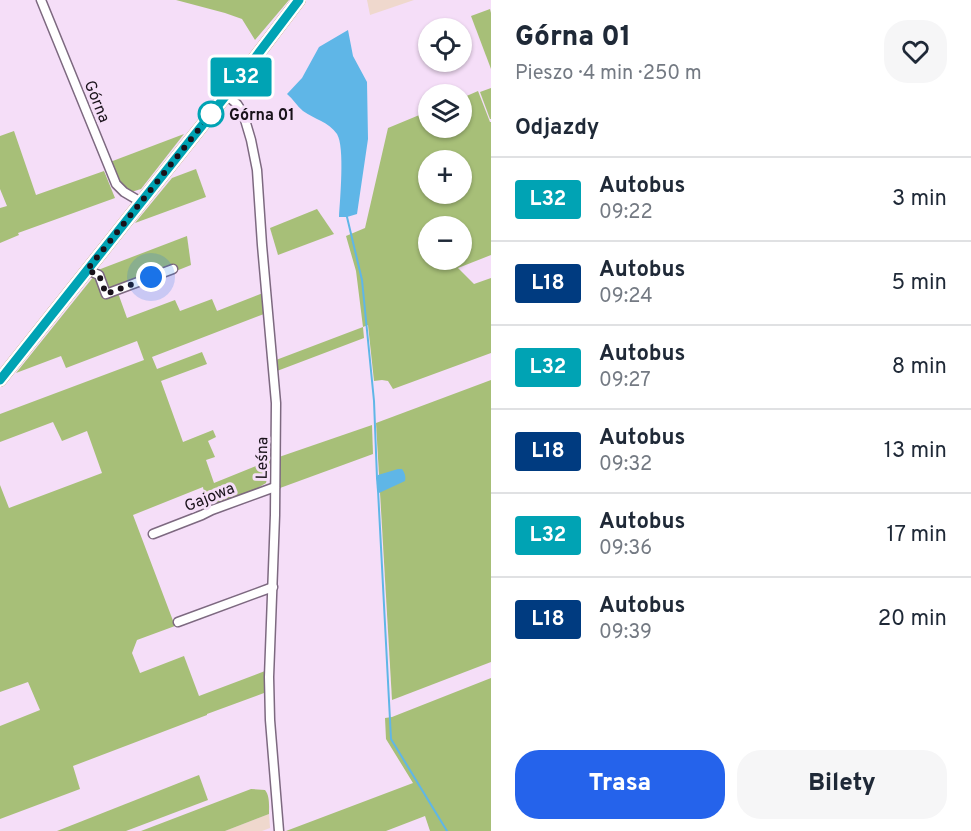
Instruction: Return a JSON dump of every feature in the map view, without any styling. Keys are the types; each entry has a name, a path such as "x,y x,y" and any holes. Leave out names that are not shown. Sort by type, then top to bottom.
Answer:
{"main road":[{"path":"0,380 299,0"}],"street":[{"name":"Górna","path":"41,0 116,184 124,192 141,202"},
{"name":"Leśna","path":"226,95 237,104 243,113 258,176 276,403 270,697 279,831"},
{"path":"87,270 99,275 106,294 173,269"},
{"name":"Gajowa","path":"153,534 275,487"},
{"path":"178,622 273,587"}],"shaded area":[{"path":"367,0 414,0 370,15"},
{"path":"269,814 270,828 262,831 225,831"}],"green space":[{"path":"176,0 289,0 255,40 242,19"},
{"path":"490,9 491,69 472,18 471,16"},
{"path":"491,88 491,119 490,119 480,92"},
{"path":"478,91 491,122 491,255 472,262 472,216 418,216 418,270 460,270 474,284 491,278 491,353 393,389 388,381 374,381 368,325 363,327 356,271 346,236 365,228 388,128 418,116 418,138 472,138 472,94"},
{"path":"14,131 36,195 104,171 115,198 18,233 19,235 0,243 0,208 7,206 0,189 0,136"},
{"path":"184,134 141,189 128,193 110,162"},
{"path":"196,169 206,197 135,223 172,178"},
{"path":"317,209 334,234 278,255 270,228"},
{"path":"187,236 191,265 176,271 110,288 98,270"},
{"path":"94,276 105,297 118,293 127,318 175,300 180,311 212,299 217,311 263,293 264,314 152,357 157,369 202,352 207,364 161,381 183,442 213,430 216,437 208,441 215,457 206,460 214,483 271,460 266,483 256,489 206,507 203,487 133,515 175,626 137,640 132,653 140,673 184,656 199,696 265,671 264,693 73,766 80,789 0,819 0,726 40,710 28,682 0,692 0,485 9,508 102,473 87,431 62,441 53,422 0,442 0,414 144,360 137,341 66,368 61,356 16,373"},
{"path":"363,327 364,338 277,371 276,360"},
{"path":"491,380 491,662 392,700 376,423"},
{"path":"372,425 373,454 280,488 279,457"},
{"path":"491,678 491,831 430,831 425,816 386,831 286,831 413,783 386,739 385,718"},
{"path":"199,775 208,800 126,831 57,831"},
{"path":"251,789 267,792 269,814 225,831 141,831"}],"water":[{"path":"348,30 353,56 367,82 368,139 357,214 339,217 341,150 337,134 326,124 303,111 287,94 302,78 319,47"},
{"path":"398,469 403,470 405,481 379,493 376,478 378,475"}],"waterway":[{"path":"347,217 362,280 374,401 377,478"},
{"path":"378,490 391,739 447,831"}],"bus line":[{"name":"L32","path":"0,380 299,0"}],"place":[{"name":"Górna 01","path":"211,114"}],"route":[{"path":"151,277 106,294 99,275 87,270 211,114"}]}
